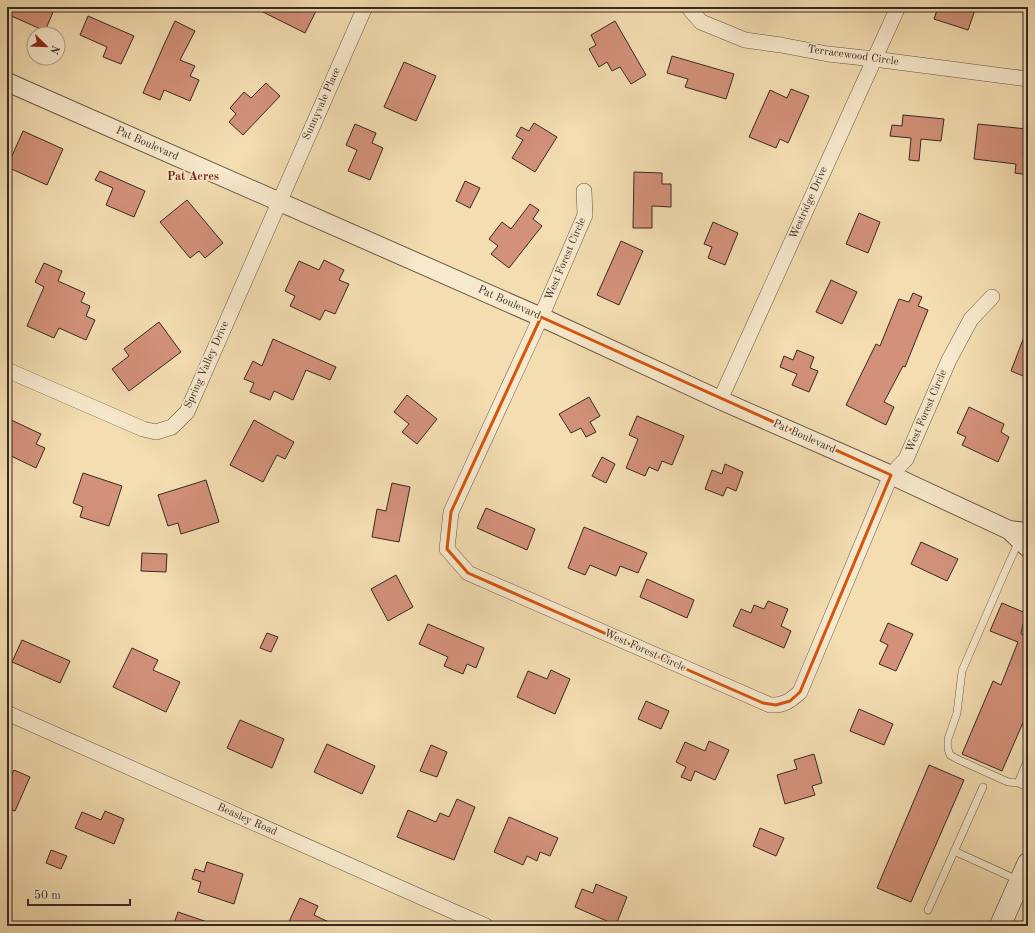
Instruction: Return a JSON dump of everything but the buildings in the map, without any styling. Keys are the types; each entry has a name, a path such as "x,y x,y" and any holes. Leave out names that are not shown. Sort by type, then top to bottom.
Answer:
{"main road":[{"path":"1000,926 1025,876"}],"street":[{"name":"Sunnyvale Place","path":"279,202 365,7"},
{"name":"Terracewood Circle","path":"688,7 701,22 745,40 828,54 1028,79"},
{"name":"Westridge Drive","path":"720,400 898,7"},
{"name":"Pat Boulevard","path":"7,82 541,317 720,400 891,475 1021,538"},
{"name":"West Forest Circle","path":"584,191 585,215 541,317 451,512 447,550 468,573 770,705 790,701 800,692 891,475 906,459 949,360 971,319 992,297"},
{"name":"Spring Valley Drive","path":"7,370 143,429 156,432 172,427 187,412 279,202"},
{"name":"Beasley Road","path":"7,713 486,926"}],"lane":[{"path":"1021,538 962,672 957,713 948,739 948,749 950,755 957,759 1008,782 1018,783 1028,787"},
{"path":"1018,783 1028,759"},
{"path":"928,910 983,787"},
{"path":"954,851 1025,876"}],"highlighted area":[{"path":"541,317 891,475 800,692 790,701 776,705 763,703 468,573 447,549 451,512"}],"district":[{"name":"Pat Acres","path":"193,177"}]}
